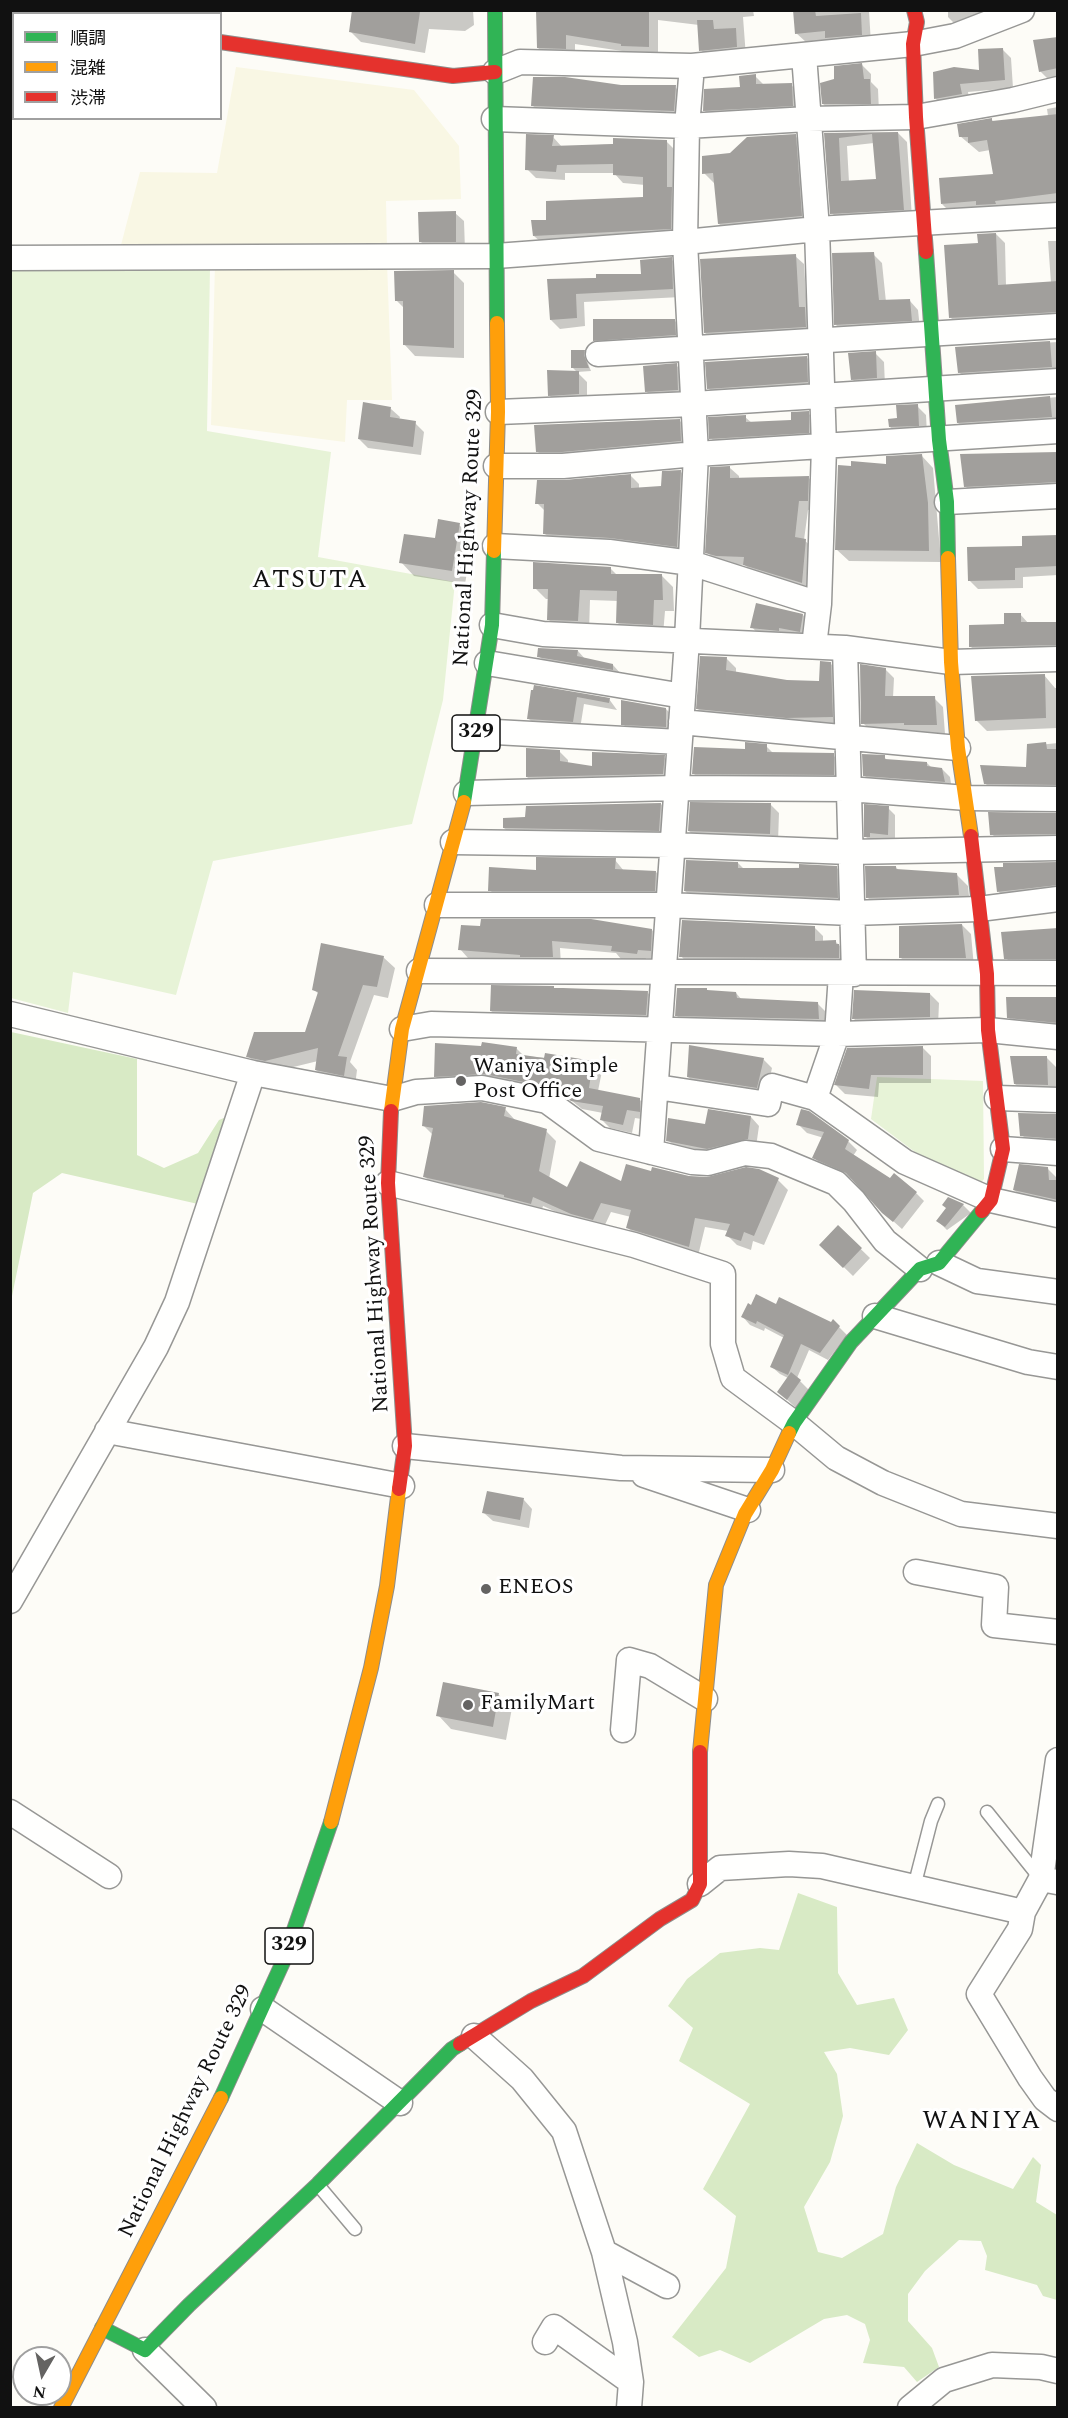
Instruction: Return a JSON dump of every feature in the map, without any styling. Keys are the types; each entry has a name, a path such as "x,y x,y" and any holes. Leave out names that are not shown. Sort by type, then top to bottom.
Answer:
{"main road":[{"name":"National Highway Route 329","path":"61,2408 234,2072 263,2009 302,1912 328,1835 350,1752 387,1586 402,1486 405,1446 388,1183 388,1142 392,1100 402,1029 466,794 492,625 498,412 494,119 495,10"},
{"path":"102,2328 145,2350 189,2305 318,2184 452,2049 531,2001 583,1976 660,1920 692,1900 700,1884 700,1741 716,1586 748,1510 772,1470 794,1423 851,1342 875,1316 930,1266 991,1200 1003,1149 988,1030 987,974 967,798 958,748 951,662 947,502 939,440 916,117 913,44 917,22 914,10"},
{"path":"222,42 453,76 495,72"}],"street":[{"path":"495,72 520,62 692,66 913,44 955,36 1011,12"},
{"path":"804,55 817,229 824,447 819,604 814,646"},
{"path":"651,1152 687,640 696,454 685,242 687,126 692,66"},
{"path":"494,119 687,126 808,119 916,117 1013,100 1058,89"},
{"path":"10,258 496,256 924,221 1058,215"},
{"path":"598,354 1058,326"},
{"path":"498,412 693,404 1058,381"},
{"path":"496,466 563,466 696,454 1058,431"},
{"path":"947,502 1058,496"},
{"path":"495,546 609,552 691,563 819,604"},
{"path":"492,625 543,634 845,648 951,662 1058,659"},
{"path":"815,1098 837,1034 847,974 851,913 845,648"},
{"path":"487,663 683,696"},
{"path":"477,731 680,732 846,739 958,748"},
{"path":"466,794 676,788 848,789 967,798 1058,799"},
{"path":"453,842 671,845 849,852 1058,848"},
{"path":"437,905 667,906 851,913 980,909 1058,899"},
{"path":"419,971 1058,973"},
{"path":"10,1014 253,1073 392,1100 416,1092 482,1088 547,1101 599,1139 700,1163 745,1153 771,1156 837,1183 885,1241 930,1266 977,1281 1058,1292"},
{"path":"402,1029 431,1024 837,1034 988,1030 1058,1037"},
{"path":"10,1601 156,1347 177,1302 253,1073"},
{"path":"657,1088 768,1104 772,1086 815,1098 905,1162 991,1200 1058,1215"},
{"path":"997,1098 1058,1100"},
{"path":"1003,1149 1058,1153"},
{"path":"388,1183 634,1245 723,1274 723,1344 733,1378 794,1423 836,1458 883,1483 961,1514 1058,1526"},
{"path":"875,1316 1028,1362 1058,1367"},
{"path":"107,1431 402,1486"},
{"path":"405,1446 621,1468 772,1470"},
{"path":"621,1468 748,1510"},
{"path":"916,1572 996,1587 994,1625 1058,1632"},
{"path":"623,1730 629,1660 650,1666 705,1699"},
{"path":"1057,1770 1049,1881 1023,1912 1020,1929 979,1994 1030,2078 1045,2099 1058,2109"},
{"path":"10,1812 109,1876"},
{"path":"700,1884 720,1868 789,1864 822,1866 1023,1912"},
{"path":"263,2009 400,2103"},
{"path":"474,2036 522,2079 564,2131 604,2252 625,2342 631,2382 629,2408"},
{"path":"604,2252 667,2286"},
{"path":"545,2342 554,2327 631,2382"},
{"path":"145,2350 204,2408"},
{"path":"910,2408 944,2380 992,2365 1041,2367 1058,2371"}],"lane":[{"path":"914,1887 938,1803"},
{"path":"987,1812 1049,1881"},
{"path":"318,2184 355,2229"}],"shaded area":[{"path":"236,67 414,90 459,146 461,199 386,201 387,246 121,245 140,172 217,173"},
{"path":"387,262 392,400 347,400 345,442 211,425 215,263"}],"green space":[{"path":"10,266 210,268 207,431 331,452 318,557 455,582 443,700 412,824 213,861 176,995 73,972 68,1013 11,998"},
{"path":"11,1032 137,1059 137,1155 164,1168 198,1153 219,1120 231,1115 198,1204 62,1173 33,1193 11,1301"},
{"path":"877,1077 983,1081 984,1179 977,1187 923,1158 871,1119"},
{"path":"798,1893 837,1907 838,1973 857,2005 894,1998 908,2030 889,2055 850,2048 824,2052 837,2074 843,2116 830,2162 804,2207 818,2252 842,2258 883,2234 896,2187 917,2143 954,2165 1013,2189 1033,2157 1041,2165 1036,2202 1057,2215 1057,2300 1043,2296 1037,2285 985,2270 987,2256 981,2241 959,2240 925,2271 908,2294 908,2321 932,2348 939,2367 917,2382 904,2367 863,2363 870,2340 865,2324 847,2315 824,2319 750,2363 720,2350 699,2357 672,2337 726,2268 736,2216 703,2189 750,2104 679,2061 693,2028 668,2006 687,1979 720,1953 760,1948 779,1950"}],"building":[{"path":"352,10 420,12 415,44 349,32"},
{"path":"536,10 649,10 649,47 621,46 621,44 566,35 566,49 537,48"},
{"path":"793,10 815,10 816,16 861,13 862,35 825,38 825,31 795,34"},
{"path":"697,20 713,20 714,29 736,28 737,47 699,51"},
{"path":"1058,37 1058,68 1039,72 1033,40"},
{"path":"1003,48 1005,80 960,84 962,94 934,99 933,72 954,67 979,70 978,49"},
{"path":"862,63 864,79 870,79 871,104 822,104 820,83 834,79 834,66"},
{"path":"756,74 756,84 792,83 793,106 703,111 704,89 740,87 739,76"},
{"path":"533,77 565,77 621,85 676,85 674,111 531,106"},
{"path":"1058,114 1058,193 995,201 996,204 976,205 976,201 941,204 939,178 993,174 987,140 968,143 968,137 959,137 957,124 992,118 992,121"},
{"path":"898,132 904,210 830,214 824,133","holes":["872,134 876,179 841,181 839,138"]},
{"path":"526,134 554,135 552,146 613,144 613,138 667,140 667,187 672,187 671,229 533,236 531,220 546,220 546,201 643,197 643,177 613,175 613,164 557,165 556,172 525,170"},
{"path":"796,134 802,216 718,224 713,173 702,174 702,156 730,153 747,137"},
{"path":"456,211 456,242 419,242 418,212"},
{"path":"996,233 998,285 1058,281 1058,312 949,318 944,245 978,243 977,234"},
{"path":"874,252 879,300 910,299 912,321 834,325 832,253"},
{"path":"796,254 799,307 805,307 806,327 704,333 700,259"},
{"path":"672,257 673,289 576,294 577,318 550,320 547,279 596,278 596,274 641,274 640,260"},
{"path":"454,270 454,348 403,345 403,301 395,301 394,271"},
{"path":"593,319 675,319 676,335 593,341"},
{"path":"1050,341 1052,367 958,373 955,347"},
{"path":"571,350 585,350 584,355 589,368 571,368"},
{"path":"876,351 877,378 851,380 848,353"},
{"path":"807,356 808,382 707,389 705,362"},
{"path":"677,363 678,390 645,392 643,366"},
{"path":"547,370 579,371 579,394 548,396"},
{"path":"1050,396 1052,417 957,423 955,405"},
{"path":"363,402 391,407 390,417 416,421 413,447 358,439"},
{"path":"918,404 919,426 889,427 888,419 897,418 896,405"},
{"path":"809,411 809,433 709,439 708,417 746,415 746,422 791,420 791,412"},
{"path":"680,419 681,441 562,452 536,452 534,425"},
{"path":"1058,452 1058,482 964,487 960,454"},
{"path":"922,454 928,503 929,551 835,550 838,465 851,466 851,461 886,464 886,456"},
{"path":"730,466 730,478 809,476 808,501 799,501 795,537 806,539 802,583 743,565 744,557 716,556 705,553 710,467"},
{"path":"681,470 677,547 610,538 543,534 544,504 535,504 537,480 631,474 631,488 661,486 662,471"},
{"path":"438,519 460,523 452,571 399,563 404,534 435,538"},
{"path":"1058,535 1058,566 1015,568 1015,580 968,581 967,547 1022,546 1022,536"},
{"path":"533,562 611,567 611,574 662,574 663,600 654,600 653,625 616,623 617,591 580,590 578,621 547,620 548,589 533,589"},
{"path":"756,603 803,614 800,632 779,628 779,631 750,628"},
{"path":"1004,613 1021,613 1021,622 1058,622 1058,645 969,647 969,625 1004,624"},
{"path":"538,648 578,650 577,656 613,664 613,670 537,657"},
{"path":"700,656 727,657 726,670 787,680 819,681 820,661 831,662 833,717 786,718 696,709"},
{"path":"860,664 886,668 885,696 935,696 937,725 861,724"},
{"path":"1045,674 1046,718 975,721 971,676"},
{"path":"534,685 610,698 609,703 577,697 573,722 527,719 531,690"},
{"path":"621,700 666,708 666,727 621,725"},
{"path":"745,742 767,744 767,752 834,753 834,775 692,774 694,747 745,749"},
{"path":"1046,742 1047,749 1058,749 1058,785 984,784 980,765 1026,767 1027,744"},
{"path":"526,748 560,750 560,761 592,766 592,752 665,755 663,774 526,777"},
{"path":"862,754 885,755 885,759 927,762 927,766 942,768 945,782 863,776"},
{"path":"690,802 771,803 770,834 688,831"},
{"path":"661,803 659,831 503,828 503,818 525,817 526,806"},
{"path":"864,804 889,806 888,835 870,833 870,837 864,837"},
{"path":"988,812 1058,813 1058,834 990,835"},
{"path":"536,857 616,858 615,869 656,871 655,891 488,891 489,867 536,870"},
{"path":"686,860 738,862 738,868 799,868 799,864 837,866 838,898 684,891"},
{"path":"1058,862 1058,885 997,892 994,867 1003,867 1003,863"},
{"path":"865,866 896,866 896,869 957,873 959,895 866,898"},
{"path":"481,919 591,919 652,929 651,951 638,950 637,954 611,951 612,946 552,941 553,957 520,957 520,955 458,950 461,925 480,926"},
{"path":"682,920 815,926 815,941 836,940 836,944 839,944 839,958 679,957"},
{"path":"962,924 966,958 899,958 899,926"},
{"path":"1058,928 1058,959 1004,959 1001,932"},
{"path":"321,943 384,956 377,987 363,985 338,1056 347,1057 344,1076 315,1070 318,1048 265,1061 246,1057 254,1032 305,1032 318,992 312,990"},
{"path":"491,985 648,991 646,1015 490,1011"},
{"path":"677,988 707,988 707,990 736,992 737,998 818,1002 819,1019 675,1016"},
{"path":"854,990 930,993 930,1017 852,1019"},
{"path":"1006,997 1058,997 1058,1023 1007,1018"},
{"path":"482,1042 517,1047 516,1054 544,1058 545,1053 593,1061 589,1088 640,1098 640,1112 627,1110 623,1125 600,1120 603,1106 571,1101 563,1095 563,1090 484,1074 434,1077 435,1043 481,1046"},
{"path":"689,1045 764,1058 757,1088 687,1077"},
{"path":"923,1046 923,1075 871,1075 869,1089 834,1085 847,1048"},
{"path":"1010,1056 1047,1056 1048,1085 1014,1084"},
{"path":"481,1102 506,1107 504,1116 547,1129 539,1171 567,1187 580,1161 621,1181 626,1164 651,1171 652,1167 689,1176 707,1177 746,1167 759,1169 779,1178 754,1236 744,1232 741,1241 725,1236 730,1224 695,1218 689,1247 626,1228 631,1210 601,1203 593,1220 571,1214 533,1197 531,1204 504,1197 504,1195 423,1177 433,1128 422,1126 424,1106"},
{"path":"708,1109 751,1116 748,1139 707,1149 666,1141 668,1118 705,1124"},
{"path":"801,1109 809,1111 849,1140 845,1149 890,1178 894,1173 917,1192 893,1222 846,1173 812,1158 824,1132 796,1125"},
{"path":"1018,1113 1058,1114 1058,1139 1020,1136"},
{"path":"1019,1164 1048,1167 1049,1180 1058,1180 1058,1200 1013,1190"},
{"path":"948,1197 964,1204 945,1227 936,1221 946,1208 942,1205"},
{"path":"838,1225 862,1248 843,1268 819,1245"},
{"path":"756,1294 776,1304 779,1297 831,1322 833,1319 840,1326 820,1353 801,1344 788,1375 770,1367 784,1335 757,1321 756,1324 741,1317 748,1303 751,1305"},
{"path":"791,1372 801,1380 787,1400 777,1392"},
{"path":"487,1491 524,1498 520,1520 482,1513"},
{"name":"FamilyMart","path":"443,1682 499,1693 493,1727 436,1716"}],"traffic: fast":[{"path":"495,10 497,323"},
{"path":"926,252 939,440 947,502 948,558"},
{"path":"464,802 492,625 494,551"},
{"path":"789,1433 851,1342 920,1269 939,1263 982,1211"},
{"path":"221,2098 283,1962 331,1822"},
{"path":"102,2328 145,2350 189,2305 318,2184 452,2049 460,2044"}],"traffic: slow":[{"path":"11,10 21,12"},
{"path":"494,551 498,412 497,323"},
{"path":"948,558 951,662 958,748 971,836"},
{"path":"391,1111 402,1029 464,802"},
{"path":"700,1752 716,1585 745,1514 772,1470 789,1433"},
{"path":"331,1822 371,1668 387,1586 399,1489"},
{"path":"61,2408 221,2098"}],"traffic: jam":[{"path":"914,10 917,22 913,44 916,117 926,252"},
{"path":"222,42 453,76 495,72"},
{"path":"971,836 987,974 988,1030 1003,1149 991,1200 982,1211"},
{"path":"391,1111 388,1183 405,1446 399,1489"},
{"path":"460,2044 531,2001 583,1976 660,1919 692,1900 700,1884 700,1752"}],"place":[{"name":"Waniya Simple Post Office","path":"461,1081"},
{"name":"ENEOS","path":"486,1589"},
{"name":"FamilyMart","path":"468,1705"}],"district":[{"name":"ATSUTA","path":"310,582"},
{"name":"WANIYA","path":"982,2123"}]}
